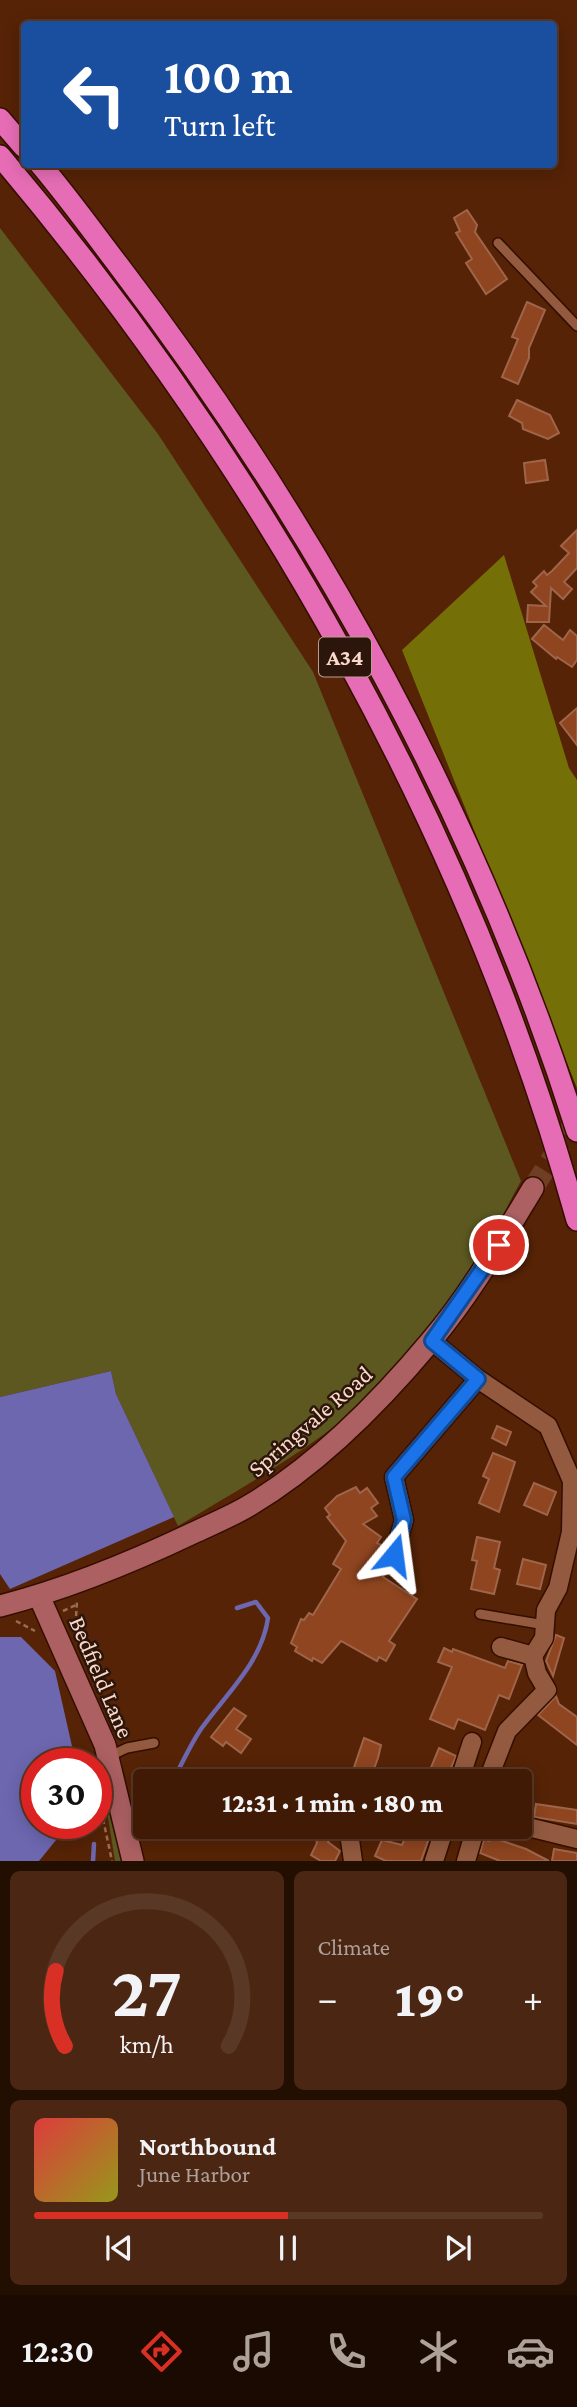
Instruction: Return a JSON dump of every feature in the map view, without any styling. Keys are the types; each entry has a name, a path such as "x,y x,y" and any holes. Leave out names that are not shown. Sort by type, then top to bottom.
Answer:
{"highway":[{"path":"0,119 21,144"},
{"name":"A34","path":"0,156 91,268 191,405 285,552 364,690 427,819 496,981 562,1164 577,1220"},
{"name":"A34","path":"43,168 170,330 221,404 316,554 442,791 519,968 554,1058 577,1131"}],"street":[{"name":"Springvale Road","path":"0,1606 39,1596 148,1555 249,1506 331,1444 379,1400 432,1341 469,1291 533,1188"},
{"path":"432,1341 478,1379 548,1426 572,1481 572,1532 558,1588 546,1610 544,1639 533,1656 537,1673 547,1690 508,1731 492,1769"},
{"path":"394,1555 404,1520 394,1477 478,1379"},
{"name":"Bedfield Lane","path":"39,1596 71,1664 104,1748"},
{"path":"500,1647 533,1656"},
{"path":"463,1769 472,1742"},
{"name":"Bedfield Lane","path":"112,1774 133,1861"},
{"path":"532,1828 577,1839"},
{"path":"350,1839 353,1861"},
{"path":"434,1861 441,1839"},
{"path":"466,1861 472,1839"}],"lane":[{"path":"498,243 577,326"},
{"path":"480,1614 545,1625"},
{"path":"112,1755 127,1748 154,1743"}],"path":[{"path":"71,1664 75,1609 80,1595"},
{"path":"16,1621 61,1642"}],"shaded area":[{"path":"0,228 158,434 313,672 521,1181 457,1297 432,1333 406,1363 347,1417 314,1441 178,1526 116,1394 111,1371 0,1397"},
{"path":"504,555 569,768 577,780 577,1088 402,650"},
{"path":"111,1371 116,1394 174,1517 10,1589 0,1574 0,1397"},
{"path":"0,1637 21,1637 55,1671 72,1748 21,1748 21,1839 57,1839 39,1861 0,1861"},
{"path":"112,1803 126,1861 115,1861 111,1839"}],"building":[{"path":"467,210 477,225 475,232 507,279 486,294 466,263 472,259 456,233 460,231 454,218"},
{"path":"527,302 545,310 518,384 502,377 518,339 512,337"},
{"path":"517,400 550,415 559,433 548,439 523,429 522,423 509,416"},
{"path":"545,460 548,480 526,483 524,463"},
{"path":"577,530 577,568 564,582 572,589 563,599 551,588 549,622 527,622 528,605 546,606 531,592 537,586 533,582 544,571 547,575 552,571 569,553 561,546"},
{"path":"544,625 563,640 570,630 577,636 577,660 572,667 557,657 556,659 532,639"},
{"path":"577,708 577,745 560,723"},
{"path":"497,1426 511,1432 506,1445 492,1438"},
{"path":"493,1453 515,1462 499,1512 479,1503 489,1479 483,1476"},
{"path":"534,1483 556,1492 547,1515 524,1505"},
{"path":"356,1487 360,1493 367,1488 378,1503 371,1508 377,1516 363,1524 381,1537 377,1543 385,1547 382,1561 390,1567 383,1577 417,1599 389,1641 395,1645 386,1661 379,1657 377,1661 341,1641 322,1663 313,1658 312,1661 295,1651 297,1647 291,1643 301,1619 304,1620 309,1613 313,1615 341,1569 333,1564 346,1541 327,1517 330,1515 325,1508 337,1496"},
{"path":"477,1537 500,1542 494,1568 500,1570 494,1594 471,1589 477,1561 472,1560"},
{"path":"523,1559 546,1565 540,1589 517,1584"},
{"path":"556,1635 564,1638 553,1676 546,1661"},
{"path":"444,1648 505,1668 508,1661 522,1665 509,1699 499,1695 485,1730 458,1719 454,1729 430,1719 452,1667 438,1662"},
{"path":"556,1696 559,1704 577,1717 577,1745 538,1715"},
{"path":"234,1708 246,1716 236,1729 251,1739 241,1753 226,1742 223,1746 211,1737"},
{"path":"364,1738 381,1745 374,1769 353,1769"},
{"path":"439,1748 456,1756 451,1769 430,1769"},
{"path":"536,1804 577,1810 577,1824 534,1817"},
{"path":"316,1839 330,1839 328,1842 340,1851 335,1861 321,1861 311,1855 317,1843"},
{"path":"405,1839 429,1839 421,1861 386,1861 375,1856 382,1840 402,1845"},
{"path":"484,1839 497,1839 526,1849 549,1861 500,1861 480,1853"},
{"path":"554,1849 577,1853 577,1861 552,1861"}],"waterway":[{"path":"179,1769 201,1729 242,1677 259,1649 268,1618 256,1602 237,1608"},
{"path":"93,1861 94,1844"}],"tunnel":[{"path":"533,1188 577,1119"}],"route":[{"path":"394,1555 404,1520 394,1477 478,1379 432,1341 499,1245"}]}
